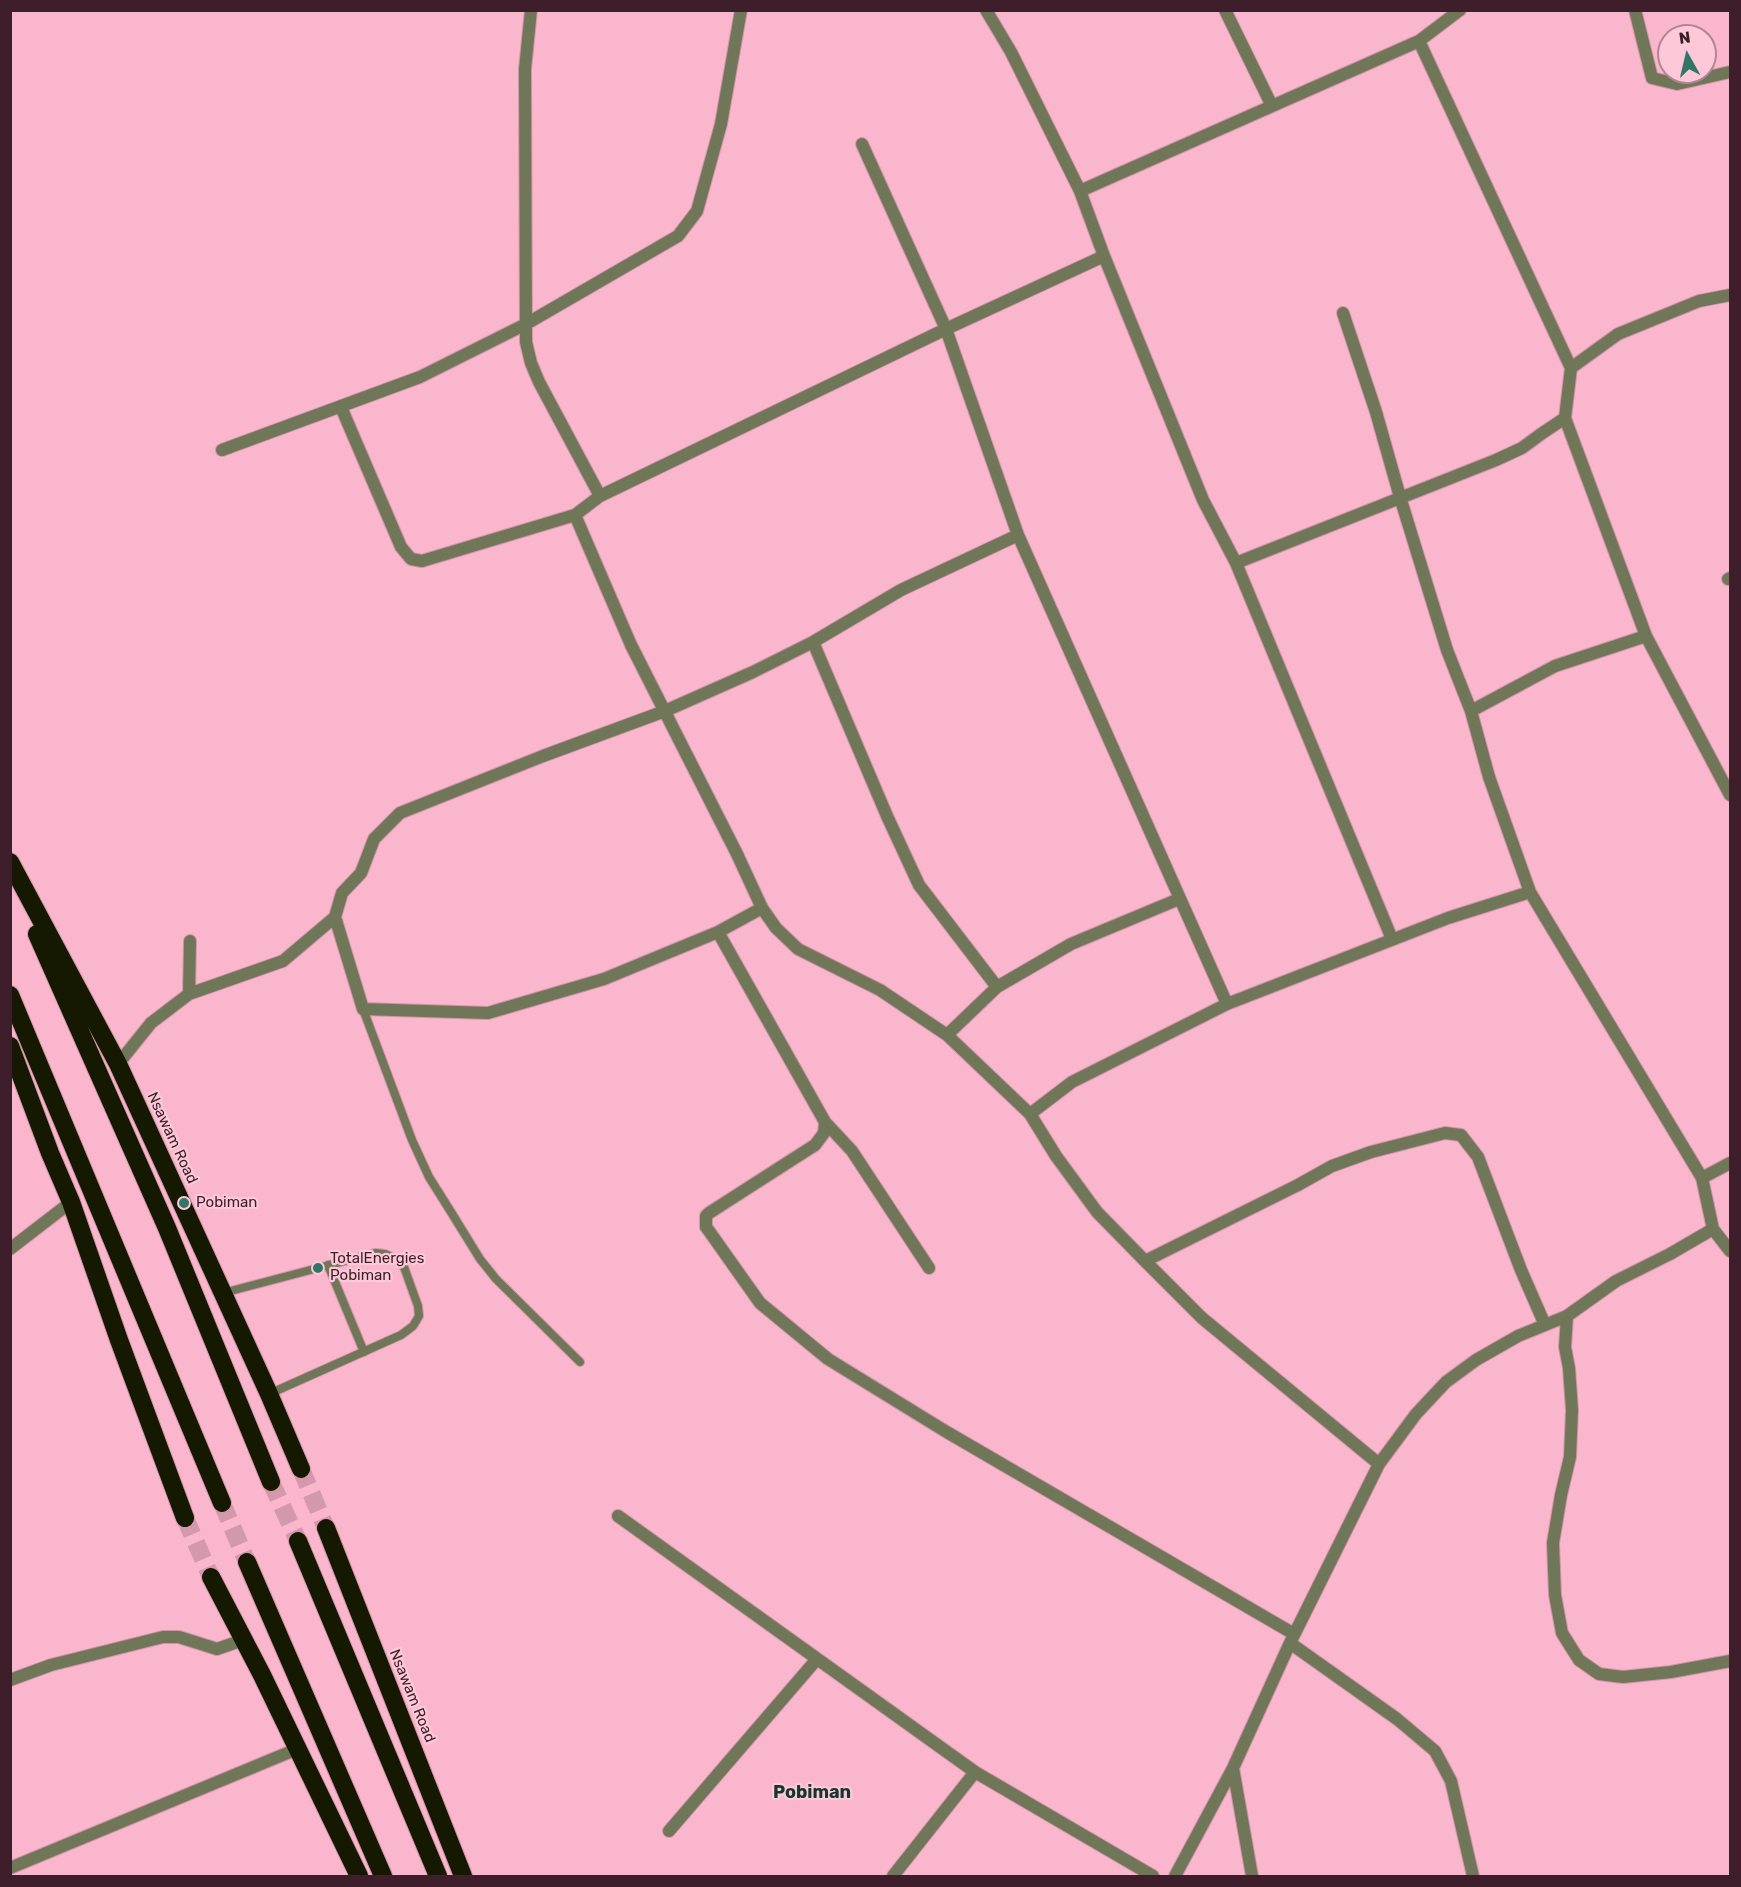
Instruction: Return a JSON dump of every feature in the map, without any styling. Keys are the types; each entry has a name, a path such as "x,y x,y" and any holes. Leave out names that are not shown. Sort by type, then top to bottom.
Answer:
{"highway":[{"name":"Nsawam Road","path":"10,862 118,1064 301,1469"},
{"path":"10,869 54,976 167,1228 271,1482"},
{"path":"10,995 222,1503"},
{"path":"10,1046 71,1202 185,1518"},
{"name":"Nsawam Road","path":"326,1528 463,1876"},
{"path":"298,1540 438,1876"},
{"path":"247,1562 383,1876"},
{"path":"211,1577 359,1876"}],"street":[{"path":"531,10 525,69 526,342 531,363 600,496"},
{"path":"222,450 420,377 526,324 678,236 697,211 721,124 741,10"},
{"path":"986,10 1011,52 1080,191 1203,500 1236,562 1392,939"},
{"path":"1225,10 1272,106"},
{"path":"1080,191 1419,41 1460,10"},
{"path":"1635,10 1652,78 1677,84 1731,72"},
{"path":"1419,41 1571,368 1565,418 1646,636 1731,795"},
{"path":"862,144 946,329 1018,536 1227,1004"},
{"path":"341,407 401,547 411,559 422,561 575,515 600,496 946,329 1104,256"},
{"path":"1571,368 1618,334 1699,301 1731,295"},
{"path":"1343,313 1377,412 1400,497 1448,650 1471,711 1489,777 1530,892 1702,1178 1713,1228 1731,1251"},
{"path":"1236,562 1522,448 1565,418"},
{"path":"575,515 631,645 762,908 776,928 798,949 880,990 947,1035 1030,1114 1056,1156 1097,1212 1145,1261 1203,1318 1379,1464"},
{"path":"762,908 718,932 604,979 488,1013 363,1009 335,917 342,893 362,873 374,839 400,813 521,764 665,711 753,672 813,642 902,590 1018,536"},
{"path":"1471,711 1555,666 1646,636"},
{"path":"813,642 919,885 998,987"},
{"path":"1030,1114 1072,1082 1227,1004 1448,918 1530,892"},
{"path":"947,1035 998,987 1071,944 1179,899"},
{"path":"118,1064 151,1023 189,994 283,961 335,917"},
{"path":"718,932 825,1122 852,1151 929,1268"},
{"path":"189,994 190,941"},
{"path":"825,1122 824,1133 814,1145 706,1216 706,1227 760,1303 828,1359 1292,1638 1397,1719 1435,1751 1451,1781 1473,1876"},
{"path":"1145,1261 1332,1166 1371,1152 1445,1133 1461,1135 1478,1157 1521,1270 1545,1325"},
{"path":"1702,1178 1731,1163"},
{"path":"10,1249 71,1202"},
{"path":"1175,1876 1233,1768 1292,1638 1379,1464 1416,1414 1446,1382 1476,1360 1518,1336 1568,1316 1616,1281 1670,1254 1713,1228"},
{"path":"1568,1316 1565,1347 1572,1410 1570,1446 1553,1543 1555,1595 1562,1633 1579,1660 1599,1674 1623,1677 1671,1672 1731,1661"},
{"path":"618,1516 975,1772 1153,1876"},
{"path":"10,1680 51,1665 164,1637 179,1637 217,1649 243,1640"},
{"path":"669,1831 816,1659"},
{"path":"10,1868 297,1749"},
{"path":"1233,1768 1252,1876"},
{"path":"893,1876 975,1772"}],"lane":[{"path":"363,1009 412,1140 429,1177 450,1212 480,1259 496,1279 580,1362"},
{"path":"223,1293 375,1253 396,1259 404,1267 418,1306 419,1316 413,1326 401,1335 269,1394"},
{"path":"328,1265 364,1352"}],"tunnel":[{"path":"301,1469 326,1528"},
{"path":"271,1482 298,1541"},
{"path":"222,1503 247,1562"},
{"path":"185,1518 211,1577"}],"place":[{"name":"Pobiman","path":"184,1203"},
{"name":"TotalEnergies Pobiman","path":"318,1268"}],"district":[{"name":"Pobiman","path":"812,1793"}]}
